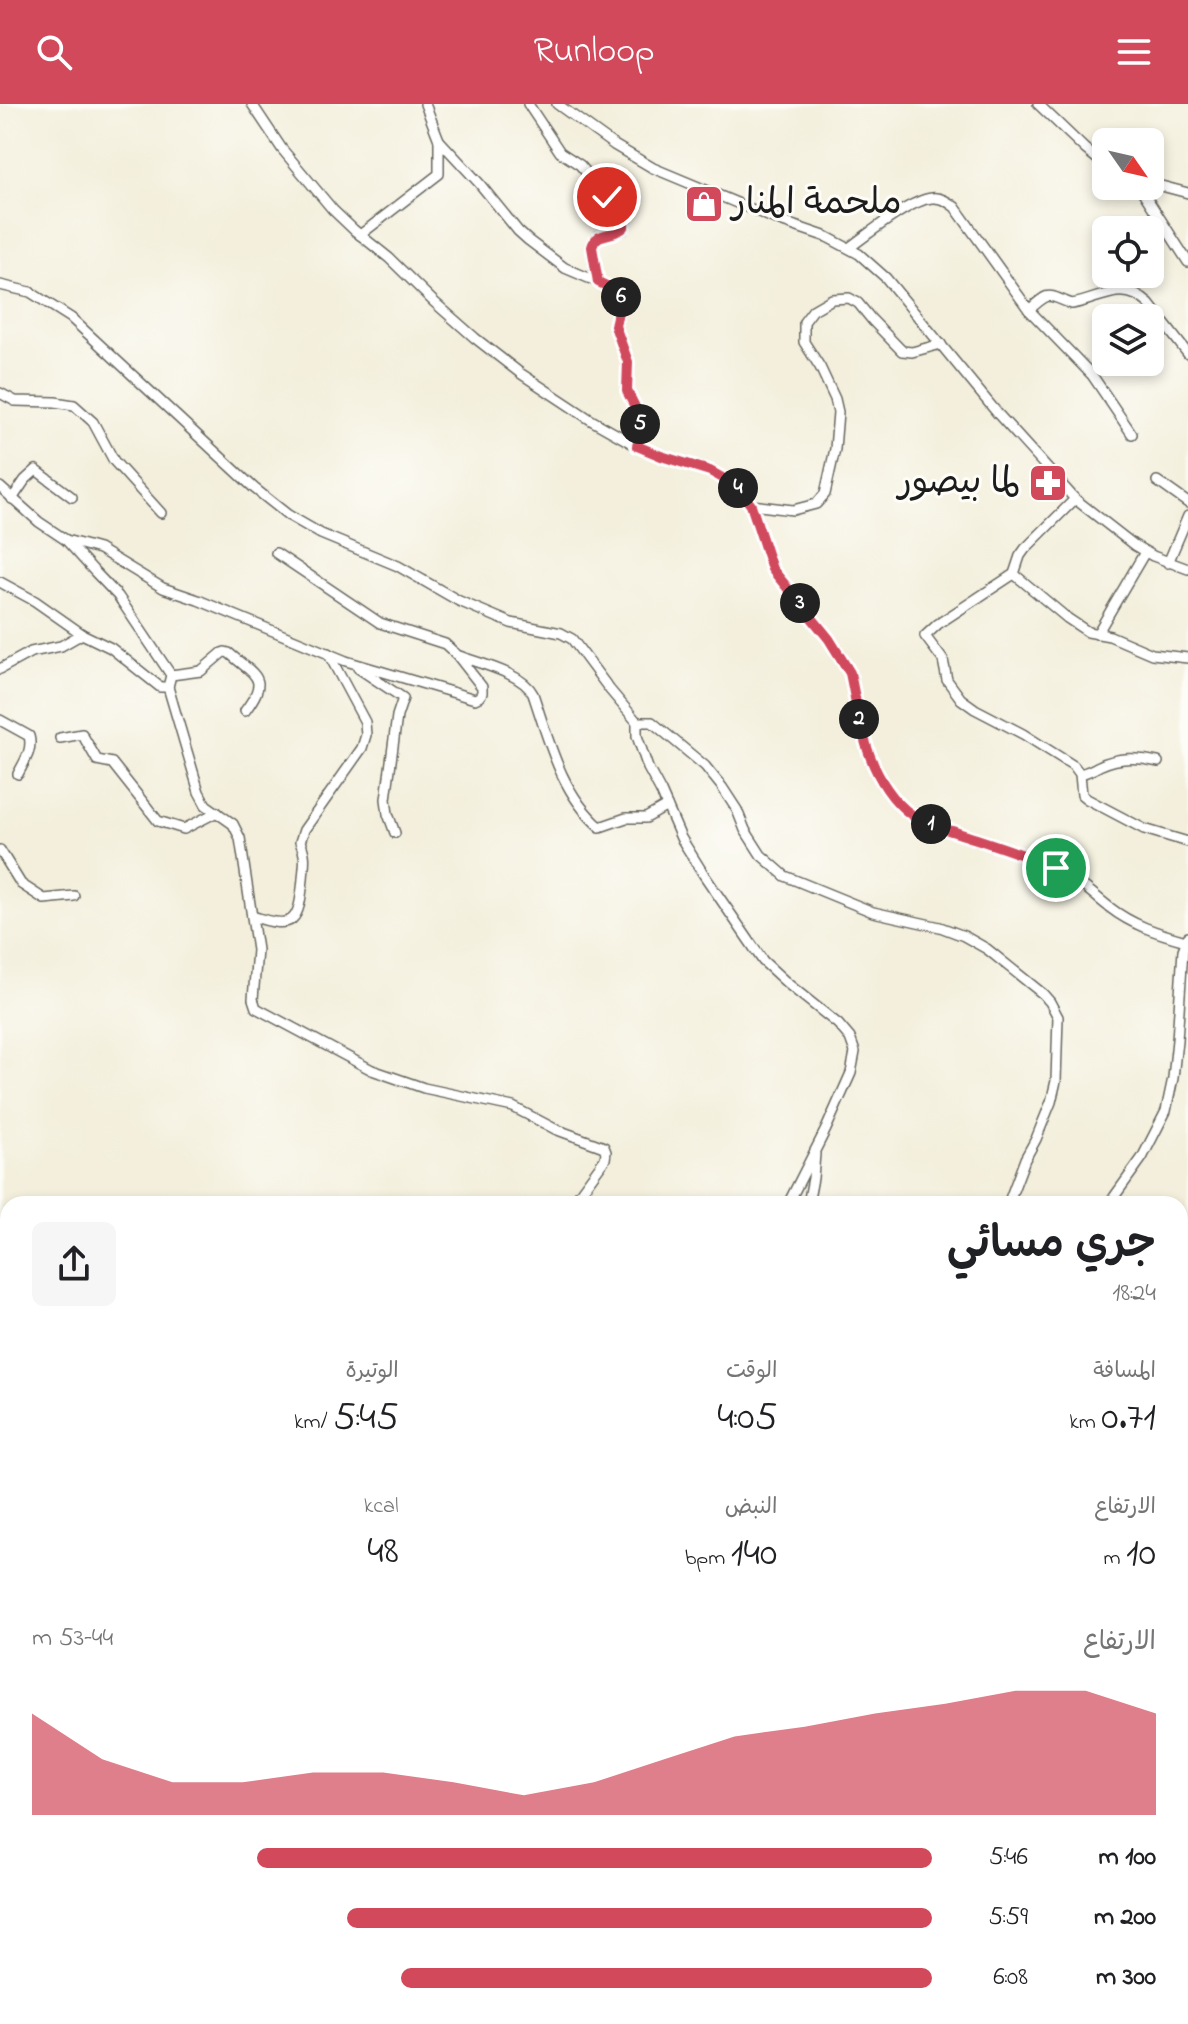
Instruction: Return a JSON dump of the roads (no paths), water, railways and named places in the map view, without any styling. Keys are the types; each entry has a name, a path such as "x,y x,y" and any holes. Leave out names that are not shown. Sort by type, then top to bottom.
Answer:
{"street":[{"path":"252,104 282,149 325,202 507,364 591,420 637,446 719,475 735,485 751,505 772,569 829,639 850,673 870,757 880,777 912,815 1056,868 1079,881 1107,906 1139,926 1187,941 1181,968 1173,1078 1166,1111 1142,1158 1115,1196"},
{"path":"425,104 439,140 518,231 565,268 622,293 615,326 628,362 627,391 640,422 637,446"},
{"path":"528,104 560,152 580,165 625,221 620,232 598,237 593,242 598,282"},
{"path":"557,104 614,145 653,168 780,221 827,237 878,269 998,414 1075,499 1145,552 1188,569"},
{"path":"1038,104 1092,155"},
{"path":"360,235 438,177 441,168 439,140"},
{"path":"1164,187 1188,193"},
{"path":"849,248 916,203 929,198 941,199 955,207 1029,310 1092,375 1132,434"},
{"path":"1148,200 1188,262"},
{"path":"0,285 30,292 71,318 254,488 288,515 321,534 398,566 459,601 511,623 561,633 572,639 637,722 637,736 643,754 681,838 763,961 838,1024 850,1038 855,1052 851,1073 792,1196"},
{"path":"1029,310 1049,295 1072,304 1111,292 1128,292 1149,304 1188,354"},
{"path":"751,505 793,510 816,504 825,494 835,449 838,412 820,367 804,342 804,322 813,310 832,299 849,298 858,303 902,351 912,352 941,344"},
{"path":"0,393 15,401 74,405 93,422 114,461 161,513"},
{"path":"12,499 36,470 72,497"},
{"path":"1157,481 1188,503"},
{"path":"0,487 39,522 66,540 118,596 171,675 168,687 199,792 206,805 233,824 240,838 257,950 253,999 256,1008 372,1070 424,1088 513,1107 555,1129 604,1147 605,1159 578,1196"},
{"path":"1075,499 1025,549 1014,574 938,624 925,636 943,660 947,680 961,699 1078,769 1081,791 1087,799 1144,829 1188,842"},
{"path":"1168,563 1188,516"},
{"path":"66,540 99,549 163,588 346,661 475,699 482,693 482,687 445,644 380,623 276,553"},
{"path":"1097,634 1145,552"},
{"path":"1014,574 1085,631 1110,636 1152,654 1188,658"},
{"path":"0,582 35,601 82,634 111,648 160,687 168,687"},
{"path":"0,669 31,652 61,646 82,634"},
{"path":"171,675 201,671 222,653 229,653 258,681 257,695 245,711"},
{"path":"252,916 278,924 291,920 299,910 305,854 300,842 304,830 362,748 366,735 365,722 328,653"},
{"path":"457,655 515,677 529,686 555,761 567,785 586,815 600,827 626,818 646,818 667,806"},
{"path":"346,661 403,698 397,716 386,799 395,833"},
{"path":"0,720 29,736 30,750 18,774"},
{"path":"637,722 652,722 705,766 737,810 761,855 785,876 873,912 940,927 964,936 987,949 1050,1002 1058,1017 1059,1027 1056,1081 1051,1102 1011,1196"},
{"path":"60,738 82,734 97,760 112,763 158,821 184,829 217,812"},
{"path":"1080,774 1121,759 1143,758 1158,762"},
{"path":"0,850 21,884 44,899 74,896"},
{"path":"810,1196 815,1150"}],"place":[{"name":"ملحمة المنار","path":"704,204"},
{"name":"لما بيصور","path":"1048,483"}]}
